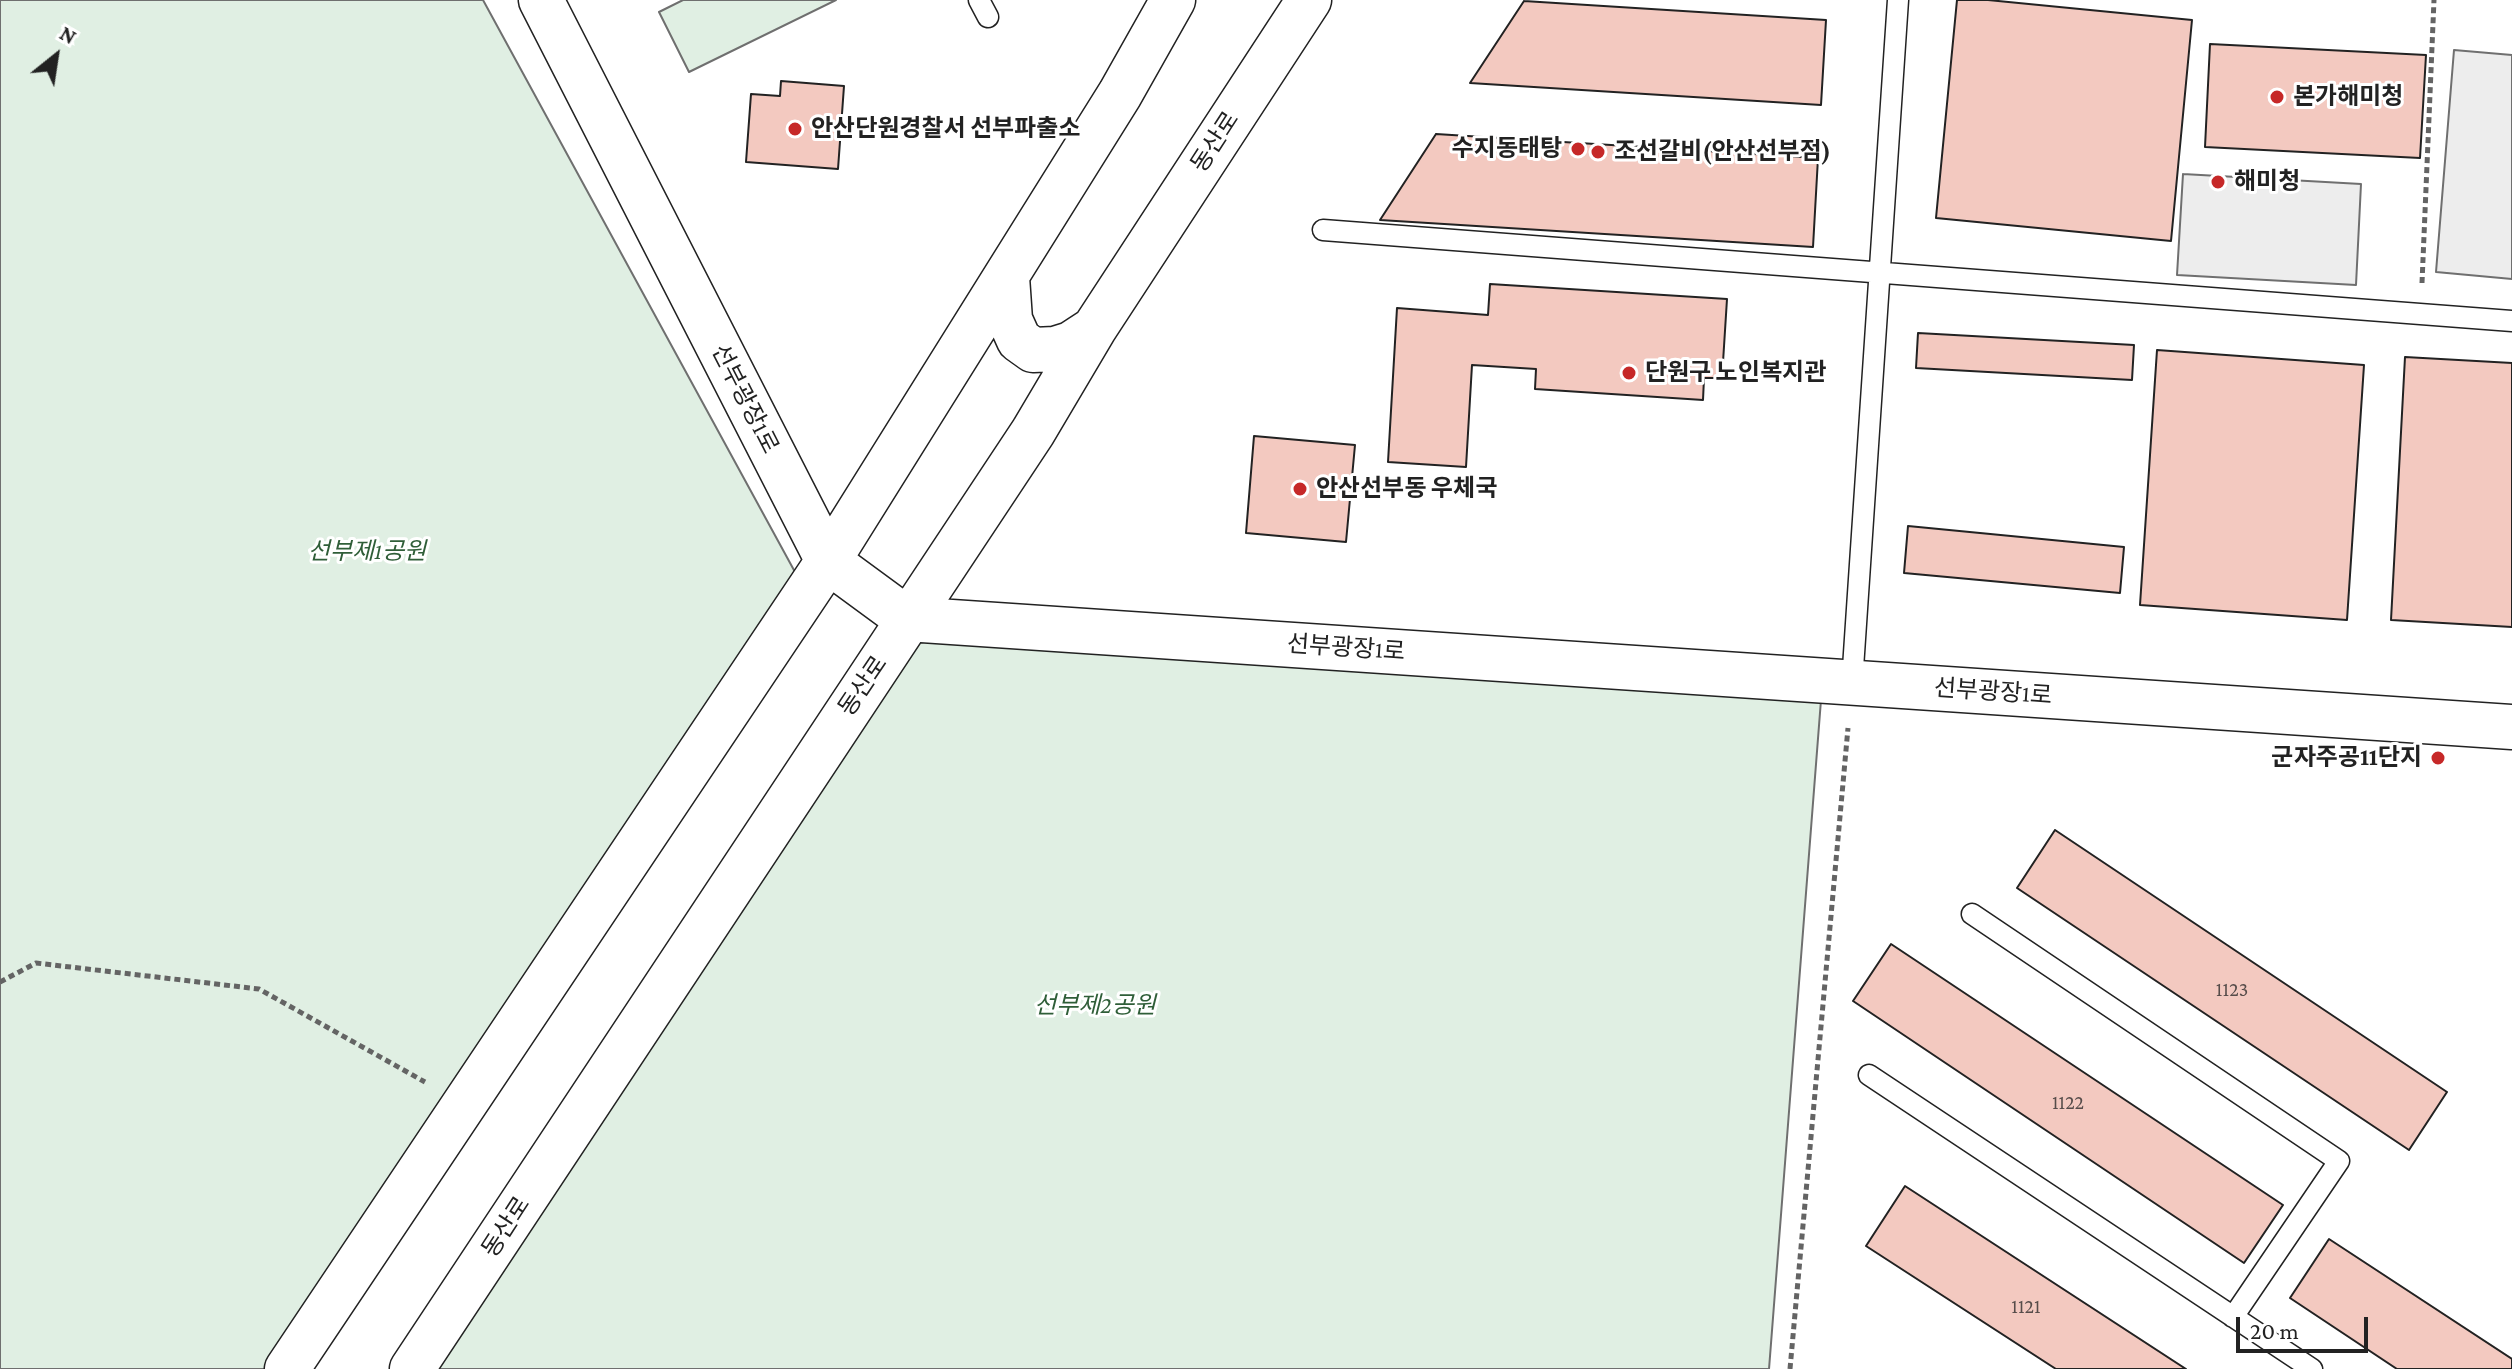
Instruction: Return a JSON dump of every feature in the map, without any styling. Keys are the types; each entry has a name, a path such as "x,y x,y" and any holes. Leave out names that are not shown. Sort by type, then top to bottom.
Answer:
{"street":[{"name":"선부광장1로","path":"541,0 828,561 907,619 2512,727"},
{"path":"287,1369 828,561 1120,94 1173,0"},
{"name":"동산로","path":"412,1369 1033,432 1094,329 1312,5"},
{"path":"1007,277 1010,320 1019,340 1033,350 1055,349 1071,344 1094,329"}],"lane":[{"path":"1852,683 1898,0"},
{"path":"1323,230 2512,321"},
{"path":"1972,914 2339,1161 2233,1317"},
{"path":"1869,1075 2312,1369"}],"path":[{"path":"2421,314 2434,0"},
{"path":"1790,1369 1852,683"},
{"path":"0,982 36,963 259,989 464,1104"}],"green space":[{"name":"선부제1공원","path":"0,0 483,0 795,572 267,1369 0,1369"},
{"path":"683,0 836,0 689,72 659,12"},
{"name":"선부제2공원","path":"908,633 1822,687 1769,1369 422,1369"}],"shaded area":[{"path":"2454,50 2512,55 2512,279 2436,272"},
{"path":"2183,174 2361,184 2356,285 2177,275"}],"building":[{"path":"1957,0 1988,0 2192,20 2171,241 1936,218"},
{"path":"1524,1 1826,20 1821,105 1470,83"},
{"path":"2210,44 2426,55 2420,158 2205,147"},
{"name":"안산단원경찰서 선부파출소","path":"781,81 844,86 838,169 746,162 751,94 780,96"},
{"path":"1436,134 1818,158 1813,247 1380,220"},
{"name":"단원구 노인복지관","path":"1490,284 1727,299 1722,378 1704,378 1703,400 1535,389 1536,369 1472,365 1466,467 1388,462 1397,308 1488,315"},
{"path":"1918,333 2134,345 2132,380 1916,368"},
{"path":"2157,350 2364,365 2347,620 2140,605"},
{"path":"2405,357 2512,363 2512,627 2391,620"},
{"name":"안산선부동 우체국","path":"1254,436 1355,445 1346,542 1246,533"},
{"path":"1908,526 2124,547 2120,593 1904,573"},
{"path":"2055,830 2447,1092 2409,1150 2017,888"},
{"path":"1891,944 2283,1205 2244,1263 1853,1001"},
{"path":"1905,1186 2186,1369 2056,1369 1866,1246"},
{"path":"2329,1239 2512,1359 2512,1369 2397,1369 2290,1298"}],"place":[{"name":"본가해미청","path":"2277,97"},
{"name":"안산단원경찰서 선부파출소","path":"795,129"},
{"name":"수지동태탕","path":"1578,149"},
{"name":"조선갈비(안산선부점)","path":"1598,152"},
{"name":"해미청","path":"2218,182"},
{"name":"단원구 노인복지관","path":"1629,373"},
{"name":"안산선부동 우체국","path":"1300,489"},
{"name":"군자주공11단지","path":"2438,758"}]}
